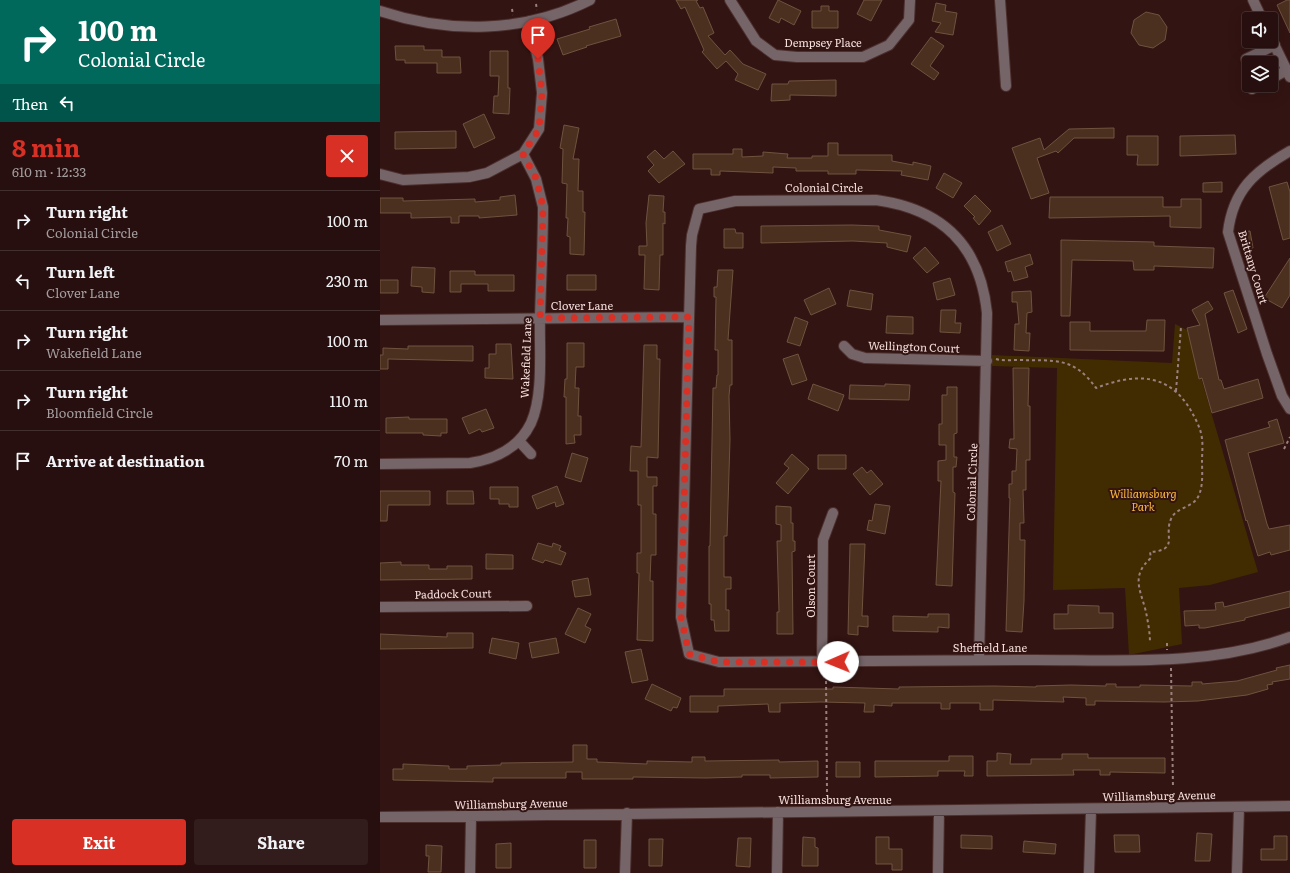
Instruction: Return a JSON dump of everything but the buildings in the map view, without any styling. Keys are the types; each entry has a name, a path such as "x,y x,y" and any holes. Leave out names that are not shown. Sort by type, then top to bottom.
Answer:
{"street":[{"path":"380,10 414,21 452,27 510,25 557,13 590,0"},
{"name":"Dempsey Place","path":"730,0 756,41 775,55 797,57 863,57 889,45 909,20 910,0"},
{"path":"1000,0 1006,86"},
{"path":"1252,0 1258,12"},
{"path":"380,174 403,180 469,177 487,174 523,154 539,129 542,93 538,59 529,21"},
{"path":"1250,56 1262,48"},
{"path":"1276,48 1288,73 1278,76"},
{"name":"Brittany Court","path":"1290,151 1264,166 1248,182 1235,203 1230,215 1228,232 1267,354 1282,396 1290,409"},
{"name":"Wakefield Lane","path":"380,464 470,463 484,461 509,450 519,441 531,422 536,406 538,390 543,207 536,178 523,154"},
{"name":"Colonial Circle","path":"689,654 681,617 692,235 699,209 735,201 876,200 898,203 928,214 943,224 966,249 982,281 986,297 987,360 979,660"},
{"name":"Clover Lane","path":"380,320 689,317"},
{"name":"Wellington Court","path":"844,346 852,354 865,358 987,360"},
{"path":"519,441 531,454"},
{"name":"Olson Court","path":"822,662 823,540 833,513"},
{"name":"Paddock Court","path":"380,607 527,606"},
{"name":"Sheffield Lane","path":"689,654 719,662 1168,658 1213,656 1266,646 1290,637"},
{"name":"Williamsburg Avenue","path":"380,817 471,817 627,813 1091,810 1290,806"},
{"path":"1238,873 1239,807"},
{"path":"1089,873 1091,810"},
{"path":"938,873 939,811"},
{"path":"777,873 778,812"},
{"path":"625,873 627,813"},
{"path":"470,873 471,817"}],"path":[{"path":"536,4 537,10"},
{"path":"512,9 513,15"},
{"path":"1176,391 1181,327"},
{"path":"987,360 1055,361 1068,363 1086,375 1096,388 1113,381 1138,378 1153,380 1171,386 1185,401 1198,424 1202,439 1202,483 1196,500 1173,515 1168,524 1170,541 1167,547 1158,552 1150,552 1151,558 1142,568 1138,584 1146,611 1150,643"},
{"path":"1284,449 1290,437"},
{"path":"1167,643 1171,671 1173,788"},
{"path":"826,675 827,792"}],"green space":[{"name":"Williamsburg Park","path":"1175,324 1187,330 1258,572 1210,585 1179,588 1182,644 1129,655 1125,588 1053,590 1057,368 992,366 991,355 1172,363"}],"route":[{"path":"538,59 542,93 539,129 523,154 536,178 541,192 543,207 540,318 689,317 681,617 689,654 719,662 838,662"}]}
